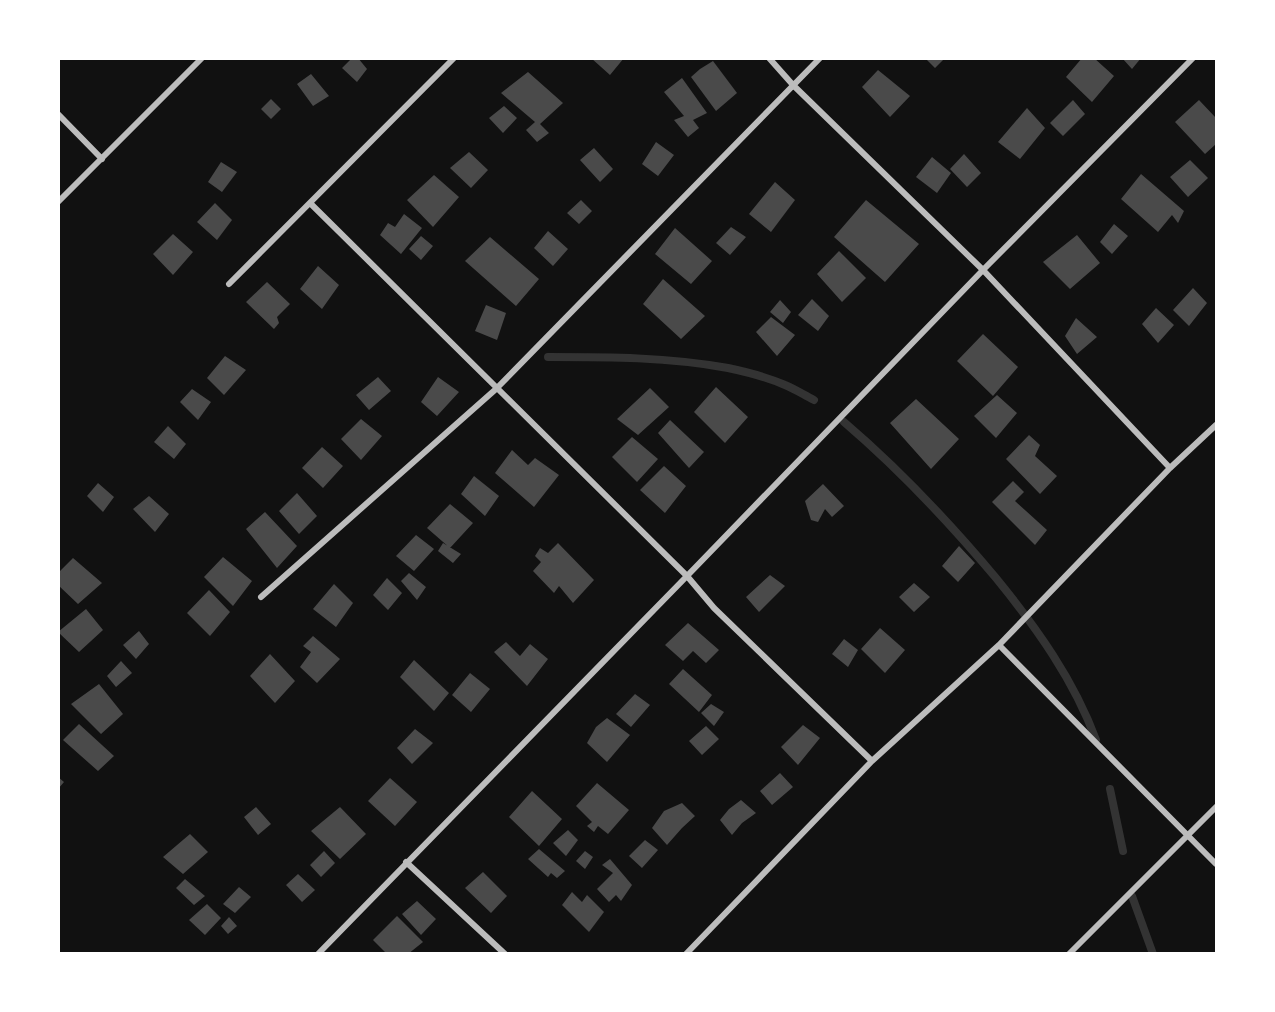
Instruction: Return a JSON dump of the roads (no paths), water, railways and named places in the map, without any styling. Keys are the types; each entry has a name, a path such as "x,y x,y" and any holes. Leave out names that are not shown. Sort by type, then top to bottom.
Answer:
{"street":[{"path":"58,202 202,58"},
{"path":"229,284 454,58"},
{"path":"769,58 793,85 982,270 1170,468"},
{"path":"261,597 496,389 820,58"},
{"path":"318,954 982,270 1193,58"},
{"path":"58,114 102,159"},
{"path":"309,203 687,576 714,608 872,761"},
{"path":"686,954 872,761 999,645 1170,468 1216,425"},
{"path":"999,645 1216,864"},
{"path":"1069,954 1216,807"},
{"path":"406,862 505,954"}],"waterway":[{"path":"548,357 616,358 705,364 750,373 789,387 814,400"},
{"path":"844,422 942,516 1011,597 1065,675 1096,740"},
{"path":"1110,789 1123,851"},
{"path":"1132,896 1153,954"}]}
